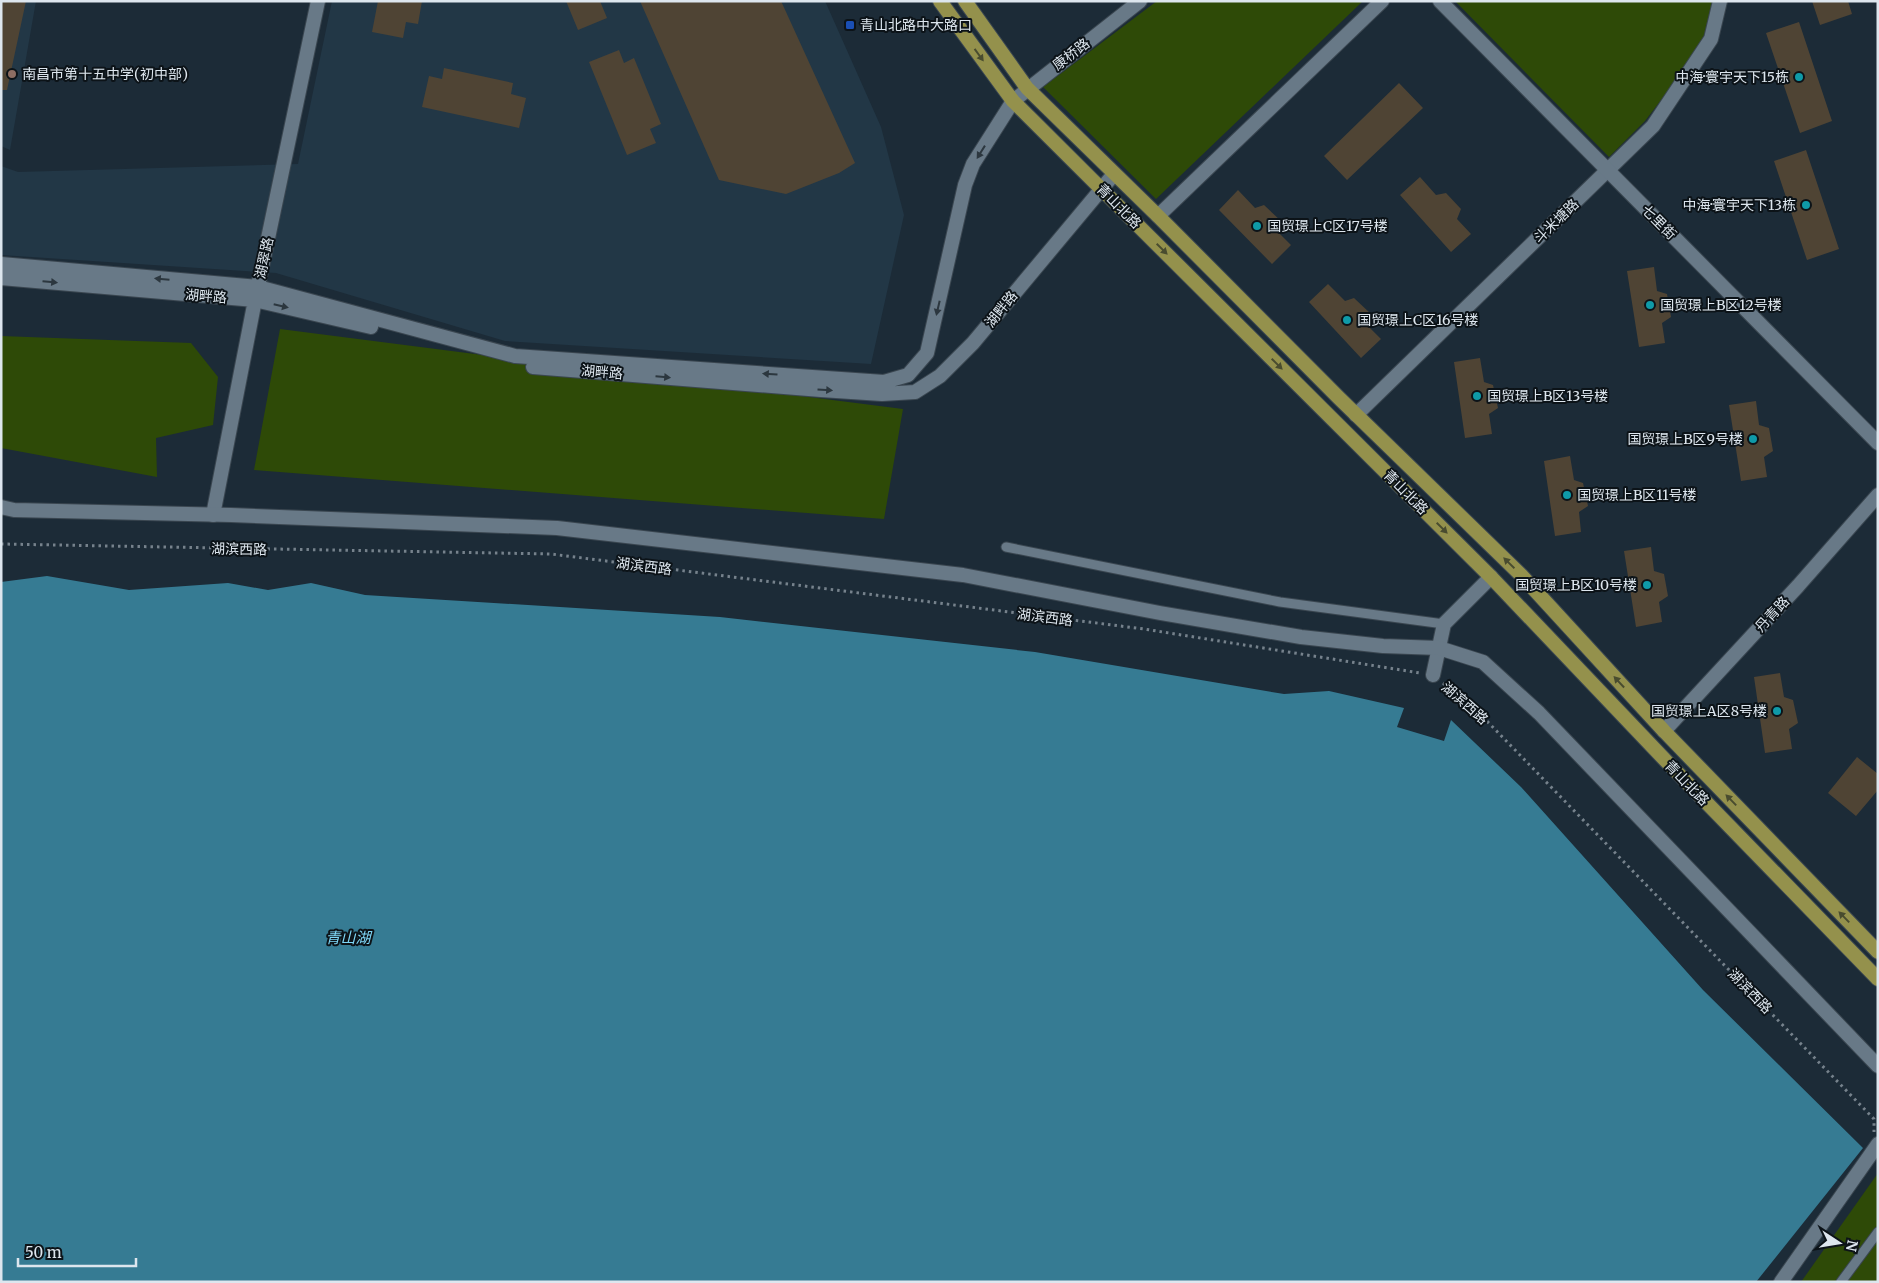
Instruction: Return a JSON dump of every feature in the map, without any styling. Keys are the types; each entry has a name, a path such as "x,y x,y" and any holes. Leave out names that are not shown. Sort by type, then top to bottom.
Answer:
{"main road":[{"name":"青山北路","path":"940,1 1010,106 1101,189 1491,577 1878,979"},
{"name":"青山北路","path":"965,1 1027,88 1521,575 1664,731 1878,952"}],"street":[{"name":"湖翠路","path":"213,515 256,294 318,1"},
{"name":"康桥路","path":"1010,106 1027,88 1140,1"},
{"path":"1158,216 1382,1"},
{"name":"七里街","path":"1440,1 1878,442"},
{"name":"斗米塘路","path":"1356,414 1653,126 1711,40 1720,1"},
{"name":"湖畔路","path":"1,264 256,294 515,356 884,382 908,374 927,353 966,185 973,164 1010,106"},
{"name":"湖畔路","path":"1,278 256,294 512,365 882,394 915,392 940,376 973,343 1114,174"},
{"name":"丹青路","path":"1664,731 1804,579 1878,495"},
{"name":"湖滨西路","path":"1,508 14,510 213,515 557,528 962,575 1160,613 1301,637 1383,646 1439,648 1483,662 1539,713 1878,1066"},
{"path":"1433,675 1444,624 1491,577"},
{"path":"1781,1282 1876,1146"}],"lane":[{"path":"1006,547 1280,602 1444,624"},
{"path":"1841,1282 1878,1232"}],"path":[{"name":"湖滨西路","path":"1,544 551,554 1144,629 1433,675 1481,715 1874,1119 1876,1146"}],"shaded area":[{"name":"南昌市第十五中学(初中部)","path":"1,1 36,1 10,150 1,146"},
{"path":"332,1 825,1 881,127 904,215 871,364 505,341 276,273 1,255 1,166 18,172 298,164"}],"green space":[{"path":"1157,1 1363,1 1156,199 1043,87"},
{"path":"1455,1 1713,1 1706,33 1668,91 1645,121 1609,157"},
{"path":"280,329 903,409 884,519 254,470"},
{"path":"1,336 191,343 218,377 213,425 156,438 157,477 1,448"},
{"path":"1878,1173 1878,1282 1801,1282"}],"water":[{"name":"青山湖","path":"47,576 129,590 228,583 268,590 311,583 365,595 720,617 1035,652 1284,694 1329,691 1404,708 1397,727 1444,741 1451,720 1521,787 1703,990 1863,1148 1756,1282 1,1282 1,582"}],"building":[{"path":"1,1 26,1 7,90 1,90"},
{"path":"378,1 422,1 418,24 406,22 403,38 372,32"},
{"path":"566,1 600,1 607,18 578,30"},
{"path":"640,1 781,1 855,163 839,173 786,194 719,180"},
{"path":"1812,1 1848,1 1852,14 1820,25"},
{"name":"中海·寰宇天下15栋","path":"1799,22 1832,121 1800,133 1766,33"},
{"path":"619,50 624,63 634,58 661,124 650,129 656,143 627,155 589,62"},
{"path":"444,68 513,83 511,94 526,98 519,128 422,107 429,76 442,79"},
{"path":"1399,83 1423,108 1347,180 1324,156"},
{"name":"中海·寰宇天下13栋","path":"1806,150 1839,249 1807,260 1774,161"},
{"path":"1420,177 1436,195 1446,193 1461,209 1457,219 1471,234 1451,252 1400,195"},
{"name":"国贸璟上C区17号楼","path":"1238,190 1255,208 1264,205 1281,221 1277,231 1291,245 1272,264 1219,210"},
{"name":"国贸璟上B区12号楼","path":"1654,267 1657,291 1667,294 1671,317 1662,323 1665,343 1639,347 1627,271"},
{"name":"国贸璟上C区16号楼","path":"1328,284 1345,301 1354,298 1371,314 1367,325 1381,339 1361,358 1309,302"},
{"name":"国贸璟上B区13号楼","path":"1480,358 1484,382 1493,385 1498,408 1489,414 1492,434 1465,438 1454,362"},
{"name":"国贸璟上B区9号楼","path":"1756,401 1759,425 1769,428 1773,451 1764,457 1767,477 1741,481 1729,405"},
{"name":"国贸璟上B区11号楼","path":"1570,456 1574,480 1583,483 1588,506 1579,512 1581,532 1555,536 1544,461"},
{"name":"国贸璟上B区10号楼","path":"1651,547 1654,571 1664,574 1668,596 1659,602 1662,622 1636,627 1624,551"},
{"name":"国贸璟上A区8号楼","path":"1780,673 1784,697 1793,700 1798,723 1789,729 1792,749 1765,753 1754,677"},
{"path":"1857,757 1878,774 1878,790 1856,816 1828,793"}],"place":[{"name":"青山北路中大路口","path":"850,25"},
{"name":"南昌市第十五中学(初中部)","path":"12,74"},
{"name":"中海·寰宇天下15栋","path":"1799,77"},
{"name":"中海·寰宇天下13栋","path":"1806,205"},
{"name":"国贸璟上C区17号楼","path":"1257,226"},
{"name":"国贸璟上B区12号楼","path":"1650,305"},
{"name":"国贸璟上C区16号楼","path":"1347,320"},
{"name":"国贸璟上B区13号楼","path":"1477,396"},
{"name":"国贸璟上B区9号楼","path":"1753,439"},
{"name":"国贸璟上B区11号楼","path":"1567,495"},
{"name":"国贸璟上B区10号楼","path":"1647,585"},
{"name":"国贸璟上A区8号楼","path":"1777,711"}]}
